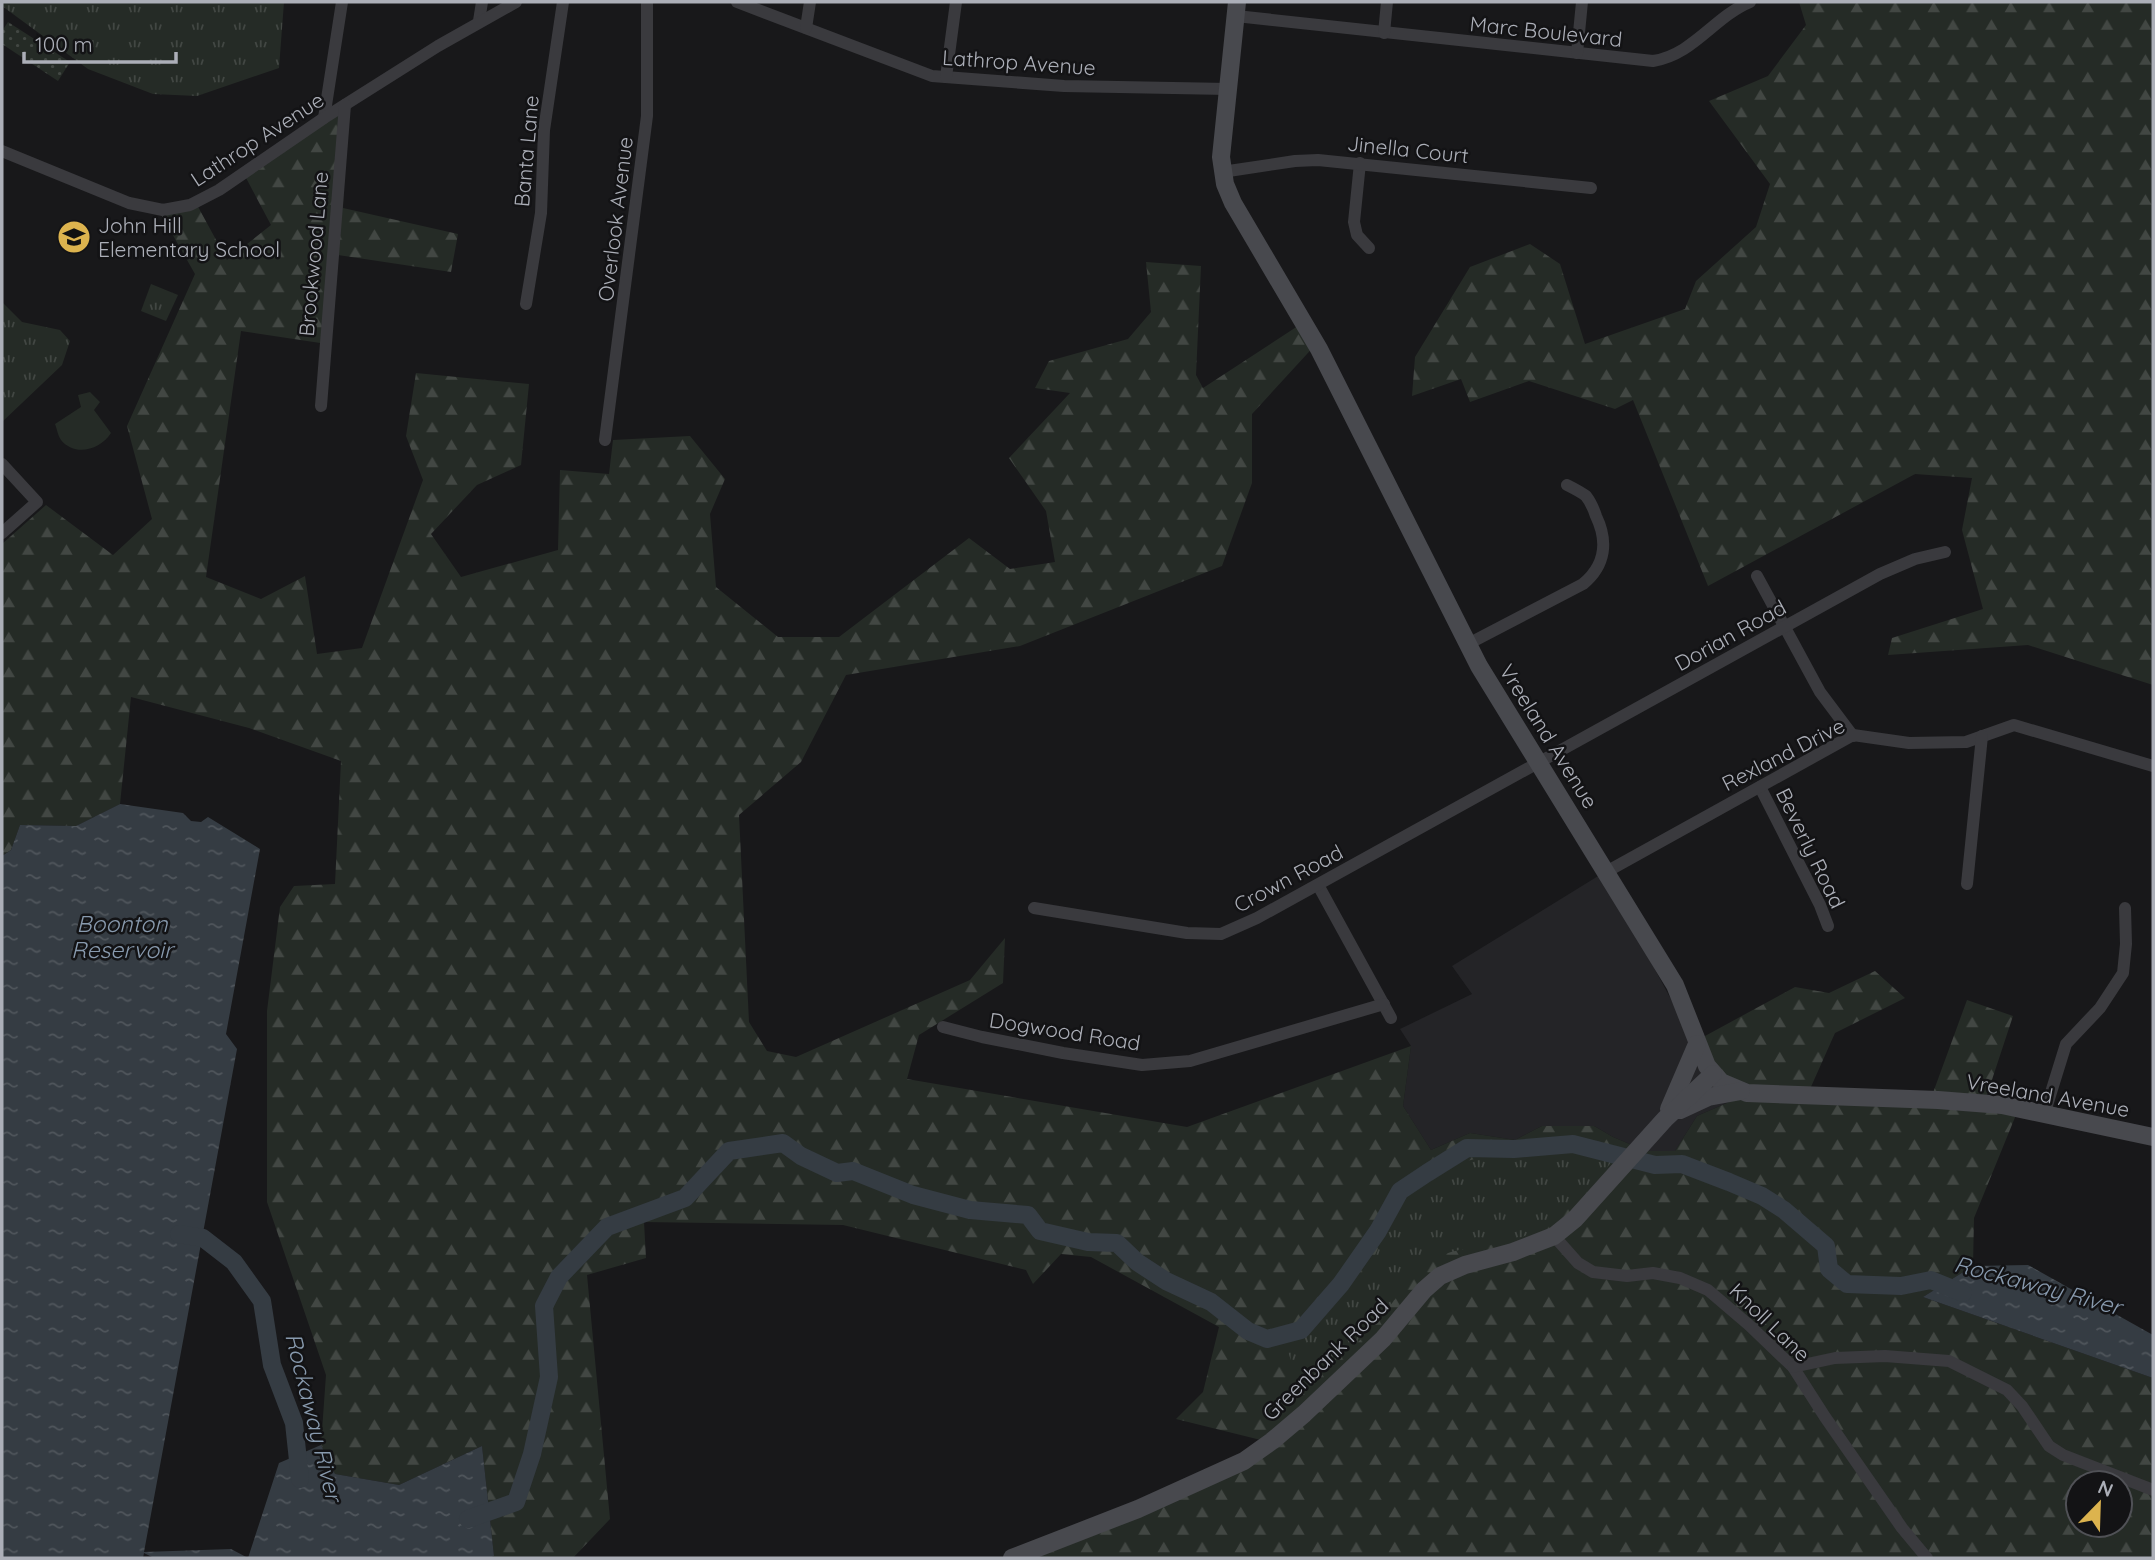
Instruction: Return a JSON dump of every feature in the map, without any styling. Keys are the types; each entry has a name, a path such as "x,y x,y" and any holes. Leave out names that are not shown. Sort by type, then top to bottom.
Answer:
{"street":[{"path":"324,118 342,2"},
{"path":"479,21 482,2"},
{"name":"Lathrop Avenue","path":"2,152 129,203 163,210 177,209 219,190 324,118 479,21 516,2"},
{"name":"Banta Lane","path":"526,304 541,213 544,130 563,2"},
{"name":"Overlook Avenue","path":"605,440 647,116 647,2"},
{"name":"Lathrop Avenue","path":"737,2 932,76 1064,86 1228,89"},
{"path":"806,28 810,2"},
{"path":"946,77 956,2"},
{"path":"1384,33 1387,2"},
{"path":"1577,53 1582,2"},
{"name":"Marc Boulevard","path":"1236,9 1384,33 1639,61 1673,56 1691,46 1735,8 1749,2"},
{"name":"Vreeland Avenue","path":"1236,9 1221,157 1225,184 1238,214 1320,349 1479,666 1675,985 1713,1074 1727,1085 1741,1091 1763,1095 1938,1100 2002,1105 2153,1137"},
{"name":"Brookwood Lane","path":"321,406 345,105"},
{"name":"Jinella Court","path":"1222,172 1318,160 1591,188"},
{"path":"1360,163 1354,222 1357,234 1369,248"},
{"path":"2,464 37,502 2,533"},
{"path":"1468,644 1583,584 1597,569 1604,550 1604,536 1586,497 1567,485"},
{"name":"Dorian Road","path":"1538,762 1880,574 1915,559 1945,552"},
{"path":"1757,576 1820,692 1853,736"},
{"name":"Rexland Drive","path":"1606,872 1853,736 1909,743 1966,742 2014,725 2153,766"},
{"path":"1967,884 1982,736"},
{"name":"Crown Road","path":"1034,908 1187,933 1221,934 1318,885 1538,762"},
{"name":"Beverly Road","path":"1760,787 1828,926"},
{"path":"1318,885 1391,1018"},
{"path":"2044,1115 2066,1044 2100,1008 2123,973 2126,944 2125,908"},
{"name":"Dogwood Road","path":"943,1027 1063,1053 1142,1065 1190,1061 1384,1004"},
{"name":"Greenbank Road","path":"1665,1119 1698,1044"},
{"name":"Greenbank Road","path":"1012,1558 1103,1524 1244,1461 1293,1423 1383,1339 1424,1290 1440,1276 1465,1265 1513,1252 1554,1236 1590,1205 1665,1119 1713,1074"},
{"name":"Greenbank Road","path":"1665,1119 1687,1105 1708,1097 1741,1091"},
{"name":"Knoll Lane","path":"1554,1236 1578,1263 1593,1272 1627,1276 1653,1273 1709,1290 1793,1367 1902,1528 1927,1558"},
{"path":"1793,1367 1835,1359 1885,1356 1949,1361 2007,1390 2022,1406 2049,1446 2063,1455 2153,1490"}],"shaded area":[{"path":"1603,873 1694,1042 1743,1096 1697,1116 1675,1151 1646,1151 1594,1126 1542,1126 1515,1140 1470,1133 1431,1150 1403,1106 1411,1046 1400,1029 1472,994 1452,966"}],"green space":[{"path":"2,2 284,2 279,68 197,96 153,94 88,69 2,6"},
{"path":"1799,2 2153,2 2153,685 2028,645 1888,655 1892,638 1983,609 1962,530 1972,478 1915,474 1708,586 1633,400 1615,409 1529,381 1470,402 1461,379 1412,396 1415,357 1470,267 1530,244 1560,264 1585,344 1685,309 1696,281 1756,227 1770,184 1709,101 1768,76 1806,25"},
{"path":"8,22 70,62 58,81 2,44 2,31"},
{"path":"345,107 343,208 458,234 451,272 338,255 327,344 241,331 206,577 261,599 305,576 317,654 362,648 423,480 406,436 416,373 529,384 521,465 477,485 431,534 461,577 558,550 560,470 609,474 613,440 690,436 725,479 710,514 716,587 778,637 839,637 969,538 1010,569 1055,562 1046,511 1009,458 1070,393 1035,388 1049,361 1128,339 1151,312 1146,262 1201,266 1196,375 1203,388 1307,320 1318,342 1252,414 1252,483 1222,566 1020,646 846,675 801,762 739,815 749,1022 767,1051 796,1057 970,980 1005,938 1003,983 919,1035 907,1079 1187,1127 1411,1046 1403,1106 1431,1150 1470,1133 1515,1140 1542,1126 1594,1126 1646,1151 1675,1151 1697,1116 1743,1096 1694,1042 1795,987 1829,993 1875,971 1905,998 1835,1033 1806,1098 1930,1101 1967,1000 2013,1016 1984,1104 2018,1110 1974,1218 1973,1266 1923,1297 2153,1378 2153,1558 1016,1558 1277,1444 1176,1419 1203,1392 1219,1327 1091,1257 1061,1254 1033,1284 1026,1270 843,1225 644,1222 646,1258 587,1275 610,1519 573,1558 490,1558 494,1556 482,1446 399,1485 335,1474 321,1445 326,1375 267,1202 267,1011 280,907 294,886 335,884 341,761 249,728 131,697 120,804 76,826 20,825 11,850 2,856 2,544 46,505 113,555 152,519 127,426 195,274 158,209 196,203 227,260 271,225 244,174"},
{"path":"151,284 178,295 166,321 141,311"},
{"path":"2,302 22,322 60,330 70,341 62,365 2,422"},
{"path":"90,392 100,402 94,410 111,433 101,444 80,450 61,440 55,424 81,407 78,395"},
{"path":"1587,1140 1623,1149 1561,1214 1531,1233 1514,1240 1451,1252 1432,1261 1407,1284 1364,1337 1302,1393 1282,1334 1303,1335 1348,1294 1372,1262 1395,1210 1467,1161 1545,1141"}],"water":[{"name":"Boonton Reservoir","path":"120,804 183,813 191,821 201,822 208,817 260,849 226,1034 237,1049 144,1552 231,1549 248,1558 154,1558 144,1553 143,1558 2,1558 2,856 11,850 20,825 76,826"},
{"path":"2028,1265 2153,1335 2153,1378 1923,1297 1973,1266"},
{"path":"321,1445 335,1474 399,1485 482,1446 494,1556 490,1558 248,1558 279,1463"}],"waterway":[{"name":"Rockaway River","path":"468,1519 516,1502 532,1454 549,1377 544,1306 559,1277 607,1227 685,1198 729,1151 783,1143 801,1156 837,1173 853,1171 913,1195 970,1210 1028,1215 1040,1231 1088,1242 1117,1243 1137,1262 1166,1281 1211,1302 1248,1331 1267,1339 1301,1330 1341,1284 1378,1231 1400,1191 1467,1148 1514,1149 1573,1144 1655,1165 1682,1164 1762,1196 1784,1210 1826,1246 1829,1269 1847,1284 1901,1286 1931,1280 1963,1293"},
{"name":"Rockaway River","path":"179,1234 203,1238 234,1262 262,1301 272,1365 294,1423 300,1479"}],"place":[{"name":"John Hill Elementary School","path":"74,237"}]}
